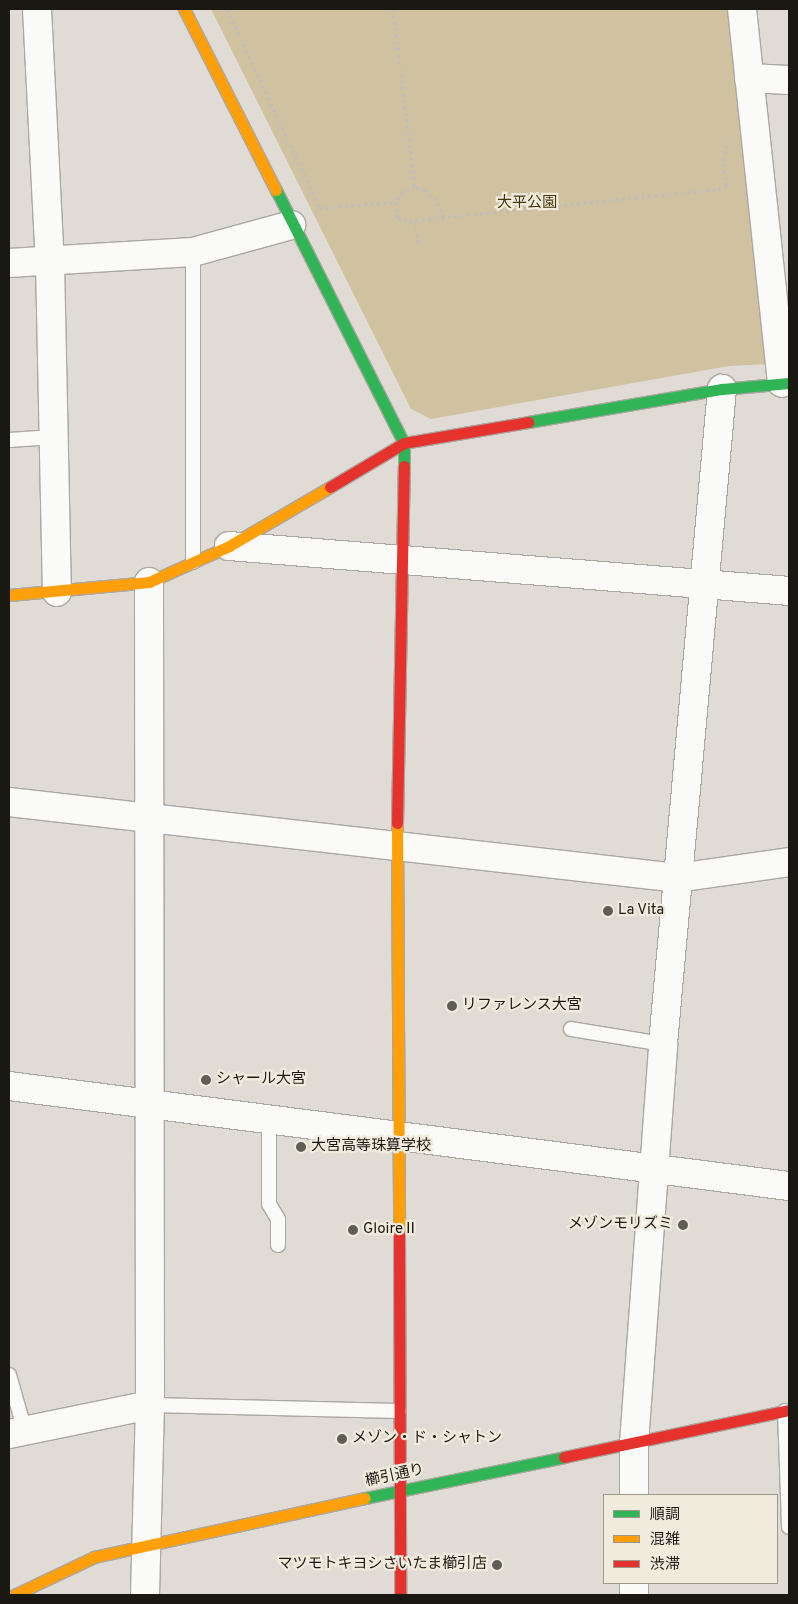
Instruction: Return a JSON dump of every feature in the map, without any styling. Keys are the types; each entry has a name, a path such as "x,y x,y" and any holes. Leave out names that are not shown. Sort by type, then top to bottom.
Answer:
{"street":[{"path":"37,9 50,262 57,592"},
{"path":"184,9 288,218 404,443 397,844 400,1595"},
{"path":"9,595 149,582 228,546 404,443 722,389 785,383 742,9"},
{"path":"749,78 789,80"},
{"path":"9,263 194,252 288,218"},
{"path":"634,1494 634,1443 663,1044 722,389"},
{"path":"228,546 789,591"},
{"path":"145,1595 150,1405 148,1104 149,582"},
{"path":"9,802 397,844 677,878 789,862"},
{"path":"9,1086 789,1186"},
{"path":"17,1432 150,1405"},
{"name":"櫛引通り","path":"14,1595 94,1557 145,1544 787,1410"}],"lane":[{"path":"194,252 194,562"},
{"path":"9,440 54,438"},
{"path":"571,1029 663,1044"},
{"path":"269,1120 269,1204 278,1220 278,1245"},
{"path":"9,1374 17,1432"},
{"path":"150,1405 399,1411"},
{"path":"787,1410 789,1527"}],"path":[{"path":"227,9 320,208"},
{"path":"393,9 415,187"},
{"path":"444,217 436,200 425,190 415,187 402,192 396,202 398,219 414,220 718,189 727,186 723,167 729,128"},
{"path":"288,218 320,208 396,202"},
{"path":"414,220 418,246"}],"green space":[{"name":"大平公園","path":"211,9 735,9 771,364 729,366 431,419 411,409"}],"traffic: fast":[{"path":"276,190 404,443 404,466"},
{"path":"528,422 722,389 789,383"},
{"path":"365,1498 564,1457"}],"traffic: slow":[{"path":"184,9 276,190"},
{"path":"9,595 149,582 229,546 330,487"},
{"path":"397,823 399,1233"},
{"path":"14,1595 94,1557 365,1498"}],"traffic: jam":[{"path":"330,487 404,443 528,422"},
{"path":"397,823 404,466"},
{"path":"399,1233 400,1595"},
{"path":"564,1457 789,1410"}],"place":[{"name":"La Vita","path":"608,911"},
{"name":"リファレンス大宮","path":"452,1006"},
{"name":"シャール大宮","path":"206,1080"},
{"name":"大宮高等珠算学校","path":"301,1147"},
{"name":"メゾンモリズミ","path":"683,1225"},
{"name":"GloireⅡ","path":"353,1230"},
{"name":"メゾン・ド・シャトン","path":"342,1439"},
{"name":"マツモトキヨシさいたま櫛引店","path":"497,1565"}]}
